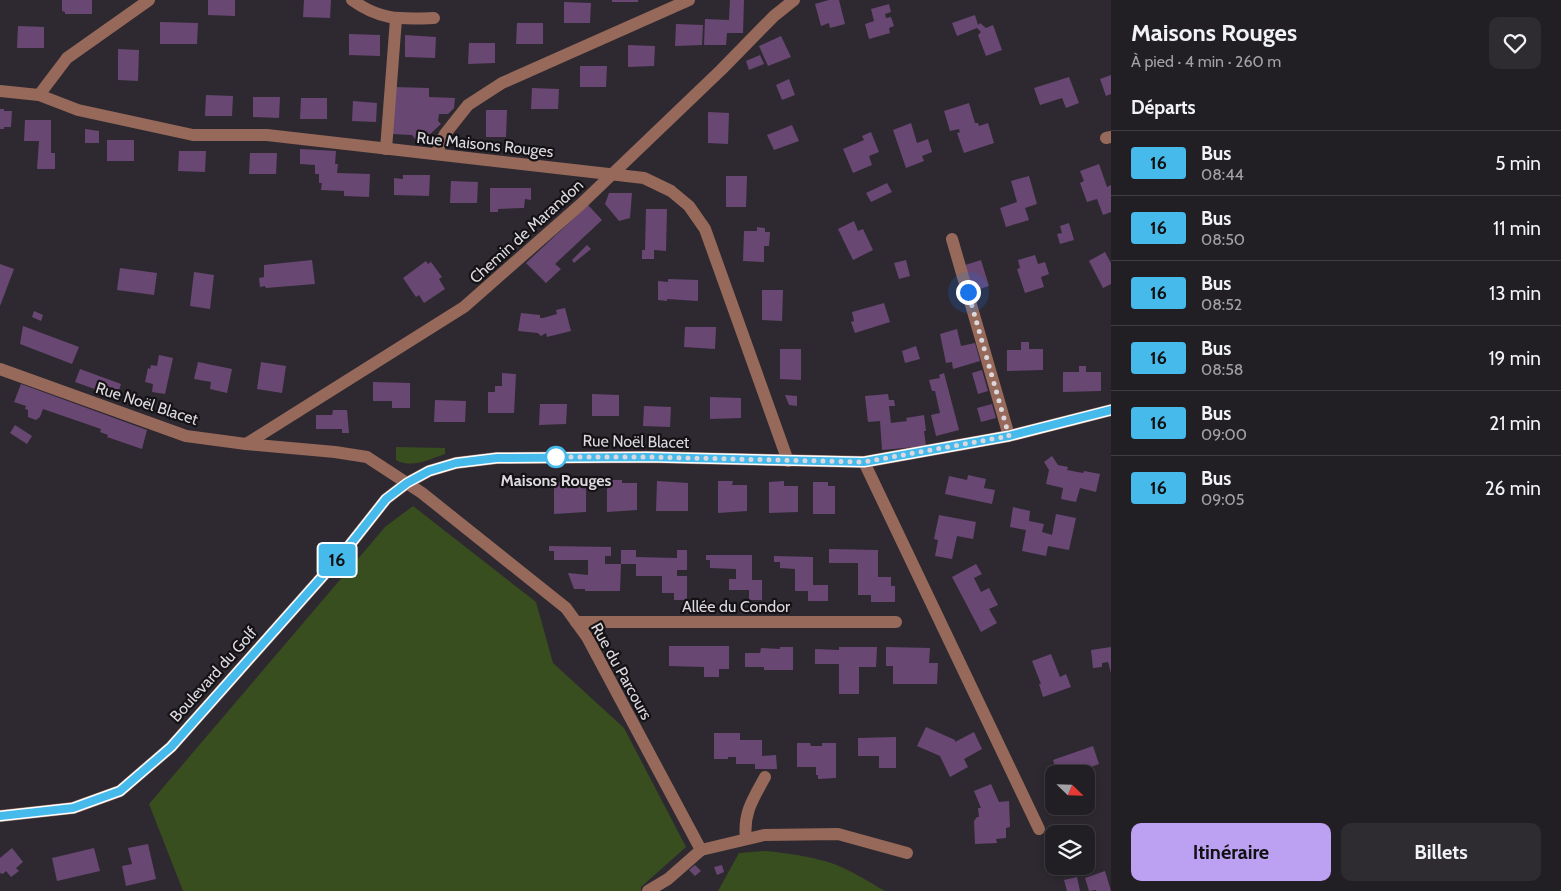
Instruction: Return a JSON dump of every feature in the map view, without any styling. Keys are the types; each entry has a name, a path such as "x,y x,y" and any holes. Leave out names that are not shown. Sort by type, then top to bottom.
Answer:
{"street":[{"path":"39,95 68,58 149,0"},
{"path":"352,0 376,14 396,19 434,18"},
{"path":"436,154 445,134 468,105 502,83 689,0"},
{"name":"Chemin de Marandon","path":"246,444 464,307 612,175 774,16 794,0"},
{"path":"386,149 396,19"},
{"name":"Rue Maisons Rouges","path":"0,91 39,95 78,110 193,135 267,135 644,178 671,191 689,206 705,229 788,461"},
{"path":"952,239 1009,436"},
{"name":"Rue Noël Blacet","path":"0,369 186,436 367,457 407,483 429,471 456,463 497,458 647,457 864,462 1009,436 1110,410"},
{"path":"864,462 1039,829"},
{"name":"Rue du Parcours","path":"407,483 566,608 587,637 701,850"},
{"name":"Boulevard du Golf","path":"0,816 73,808 120,791 171,747 345,551 386,499 407,483"},
{"name":"Allée du Condor","path":"576,622 896,622"},
{"path":"746,839 744,829 746,814 765,777"},
{"path":"648,891 668,880 701,850 764,835 838,834 907,854"}],"green space":[{"path":"396,447 445,448 445,454 408,464 396,460"},
{"path":"413,506 536,602 553,663 624,728 686,847 641,887 641,891 183,891 149,804 385,527"},
{"path":"765,851 797,855 828,862 850,871 885,891 718,891 739,853"}],"building":[{"path":"62,0 92,0 92,14 65,14 62,11"},
{"path":"208,0 235,0 235,16 208,15"},
{"path":"304,0 331,0 330,18 303,17"},
{"path":"612,0 638,0 638,2 612,2"},
{"path":"730,0 744,0 743,33 727,33 726,45 704,45 705,19 729,20"},
{"path":"829,0 839,0 845,24 830,28 829,23 821,26 815,4"},
{"path":"564,2 591,3 590,23 564,23"},
{"path":"889,4 891,12 885,14 886,18 891,17 894,26 889,28 890,33 869,39 865,24 874,21 871,9"},
{"path":"975,15 978,25 980,23 986,28 993,25 1002,50 986,56 978,35 981,32 977,28 957,36 952,23"},
{"path":"160,22 198,23 197,44 160,44"},
{"path":"517,23 543,23 543,44 516,44"},
{"path":"676,24 703,25 702,45 675,46"},
{"path":"18,26 44,27 44,48 17,48"},
{"path":"349,34 380,35 380,56 349,55"},
{"path":"405,35 436,37 435,58 405,57"},
{"path":"781,36 791,57 768,66 759,46"},
{"path":"469,43 495,43 495,63 468,64"},
{"path":"628,45 655,46 654,66 628,67"},
{"path":"118,49 139,50 138,81 118,80"},
{"path":"760,55 764,64 749,70 746,61"},
{"path":"580,66 607,66 606,87 580,87"},
{"path":"1111,75 1111,94 1106,96 1100,79"},
{"path":"1069,77 1079,103 1066,108 1062,98 1040,105 1034,88"},
{"path":"789,79 795,95 782,100 776,85"},
{"path":"394,87 429,88 429,97 455,98 454,108 448,114 439,114 438,121 441,124 429,135 427,132 416,140 412,135 391,134"},
{"path":"532,88 559,89 558,109 531,109"},
{"path":"206,95 233,96 232,116 205,116"},
{"path":"253,97 280,97 279,118 253,117"},
{"path":"301,98 327,98 327,119 300,119"},
{"path":"353,101 377,103 376,122 352,121"},
{"path":"969,103 975,123 978,123 979,126 988,123 994,143 964,153 957,133 960,132 959,129 950,131 944,111"},
{"path":"0,109 12,111 11,127 0,129"},
{"path":"486,110 507,110 506,137 486,137"},
{"path":"708,112 729,113 728,144 708,143"},
{"path":"25,120 51,120 51,153 55,153 55,169 37,169 39,141 24,141"},
{"path":"911,123 917,143 928,139 932,152 922,156 924,161 906,168 893,130"},
{"path":"792,125 799,141 774,150 767,135"},
{"path":"85,129 99,131 99,143 85,143"},
{"path":"871,132 879,152 869,156 872,165 853,173 843,149 864,140 862,136"},
{"path":"107,140 134,140 134,161 107,161"},
{"path":"300,149 336,151 335,164 338,164 337,173 370,174 369,197 344,196 344,191 321,190 322,183 319,183 319,174 315,174 315,165 300,164"},
{"path":"179,151 206,151 205,172 178,171"},
{"path":"250,153 277,153 276,174 249,174"},
{"path":"1099,164 1107,187 1111,185 1111,212 1103,215 1097,199 1087,202 1080,183 1084,181 1080,171"},
{"path":"403,175 430,175 429,196 394,195 394,178 403,179"},
{"path":"726,176 747,176 746,207 726,207"},
{"path":"1029,176 1037,204 1025,208 1029,220 1006,227 1000,208 1017,202 1011,181"},
{"path":"451,181 478,182 477,203 450,203"},
{"path":"887,183 892,192 871,202 866,193"},
{"path":"490,188 531,188 531,200 525,199 524,208 498,209 498,212 490,212"},
{"path":"609,193 632,193 630,218 619,221 605,204"},
{"path":"588,205 602,220 555,264 561,269 546,283 526,263"},
{"path":"646,209 667,209 666,251 654,250 654,259 642,259 642,250 645,250"},
{"path":"854,221 858,231 863,229 873,250 853,260 838,229"},
{"path":"1069,223 1074,240 1060,244 1057,234 1062,233 1060,226"},
{"path":"757,227 765,228 765,232 770,232 769,246 764,246 764,262 743,261 744,231 757,231"},
{"path":"587,245 591,249 574,263 572,260"},
{"path":"1105,252 1111,263 1111,284 1103,288 1089,261"},
{"path":"1035,255 1038,264 1045,262 1049,274 1041,277 1044,287 1025,293 1017,269 1020,268 1018,260"},
{"path":"312,260 315,284 260,287 259,278 264,277 264,265"},
{"path":"906,260 910,276 899,279 894,263"},
{"path":"981,260 989,286 973,291 965,265"},
{"path":"426,261 428,264 431,262 442,277 439,279 445,289 424,303 419,295 416,297 403,278"},
{"path":"0,264 14,269 0,306"},
{"path":"120,268 157,273 154,295 117,290"},
{"path":"194,272 214,275 210,309 190,306"},
{"path":"668,279 698,280 698,301 658,300 658,281 668,282"},
{"path":"762,290 783,290 782,321 762,320"},
{"path":"884,303 890,322 855,333 851,322 854,321 852,312"},
{"path":"565,308 571,331 547,337 546,333 541,336 538,333 518,331 521,313 540,315 540,318 543,318 557,314 556,310"},
{"path":"34,311 43,315 41,321 32,317"},
{"path":"23,326 79,347 72,364 20,344"},
{"path":"685,327 716,327 715,349 684,347"},
{"path":"957,329 961,346 975,343 980,361 953,369 952,362 946,363 940,334"},
{"path":"1021,342 1029,342 1029,349 1043,349 1043,370 1007,371 1007,350 1021,350"},
{"path":"916,346 920,359 905,363 902,351"},
{"path":"780,349 801,349 801,380 780,379"},
{"path":"159,355 173,358 165,394 152,392 153,384 145,382 148,368 150,369 151,365 157,366"},
{"path":"198,362 232,369 227,393 210,389 211,382 194,379"},
{"path":"261,362 286,366 282,393 257,389"},
{"path":"1079,366 1086,366 1086,372 1101,372 1101,391 1063,392 1063,372 1079,372"},
{"path":"80,369 121,384 117,397 75,382"},
{"path":"982,370 988,391 978,394 972,373"},
{"path":"502,373 516,374 514,413 488,413 488,392 495,392 495,386 502,386"},
{"path":"944,373 959,430 936,436 931,415 940,413 935,391 932,391 929,380 940,378 939,375"},
{"path":"373,382 410,383 410,408 392,408 392,401 373,401"},
{"path":"21,384 147,430 142,449 107,437 108,435 100,432 101,429 43,409 40,417 36,420 28,417 28,410 25,409 26,406 14,402"},
{"path":"592,394 619,395 619,416 592,416"},
{"path":"888,394 889,400 894,400 895,406 889,406 891,423 907,421 906,418 924,415 926,446 882,450 880,421 868,422 865,396"},
{"path":"785,395 797,396 797,406 789,405"},
{"path":"710,397 741,398 741,418 710,419"},
{"path":"435,400 466,401 465,422 434,422"},
{"path":"540,404 567,404 566,424 539,425"},
{"path":"992,404 996,418 981,422 977,408"},
{"path":"644,406 671,407 670,427 643,426"},
{"path":"333,410 347,410 349,433 342,433 342,429 316,429 316,415 332,415"},
{"path":"15,425 32,436 27,444 10,433"},
{"path":"1052,456 1058,465 1068,467 1067,470 1100,474 1096,492 1080,488 1076,502 1061,499 1063,488 1046,484 1049,470 1044,462"},
{"path":"968,475 986,479 984,488 995,490 992,504 945,494 949,476 967,480"},
{"path":"607,480 637,483 637,510 607,512"},
{"path":"657,481 688,483 688,511 656,511"},
{"path":"718,481 733,481 732,485 747,485 747,511 718,513"},
{"path":"784,481 784,486 798,486 798,512 769,513 769,482"},
{"path":"554,482 571,482 571,485 586,485 586,512 554,514"},
{"path":"813,482 828,482 828,486 835,486 835,514 813,514"},
{"path":"1013,507 1030,511 1029,521 1044,524 1042,532 1052,535 1056,514 1076,518 1069,550 1048,546 1046,556 1022,551 1026,530 1010,527"},
{"path":"939,515 976,522 973,539 957,536 952,559 935,556 938,540 934,539"},
{"path":"549,546 611,547 611,556 605,556 605,564 621,564 620,591 585,591 585,589 574,589 568,573 588,575 588,560 554,560 554,551 549,551"},
{"path":"829,549 878,550 878,577 891,577 891,586 895,586 895,602 871,602 871,595 858,595 858,563 829,563"},
{"path":"621,550 636,550 636,557 677,558 677,550 687,550 687,570 677,570 677,576 687,576 687,600 674,600 674,593 662,593 662,576 636,576 636,564 621,564"},
{"path":"706,555 752,555 752,580 762,580 762,600 749,600 749,590 729,590 729,579 736,579 736,569 710,568 710,560 706,560"},
{"path":"774,556 813,557 813,585 828,585 828,601 808,601 808,591 795,591 795,569 780,568 780,562 774,562"},
{"path":"976,564 982,574 974,578 981,592 989,588 998,605 989,609 997,623 981,632 952,577"},
{"path":"669,646 729,646 729,669 719,669 719,677 704,677 704,667 669,666"},
{"path":"780,647 793,647 793,670 764,670 764,667 745,667 745,653 760,653 761,648 780,649"},
{"path":"839,647 877,647 876,667 859,667 859,694 839,694 839,664 815,664 815,649 839,650"},
{"path":"886,647 930,648 929,663 938,663 937,684 893,684 893,666 886,666"},
{"path":"1111,647 1111,673 1108,662 1102,663 1102,667 1093,668 1091,650"},
{"path":"1051,654 1060,677 1066,674 1071,687 1043,697 1039,684 1041,684 1032,661"},
{"path":"926,727 955,740 955,742 974,732 982,749 964,759 968,767 950,777 940,756 917,746"},
{"path":"714,733 740,733 740,740 762,740 762,756 776,755 777,769 755,769 755,764 736,764 736,757 714,759"},
{"path":"896,737 896,768 879,768 879,756 858,756 858,738"},
{"path":"797,743 810,743 811,746 822,746 822,743 836,743 836,778 818,779 816,767 797,767"},
{"path":"1093,746 1099,764 1055,765 1053,760"},
{"path":"991,784 999,802 1009,801 1010,827 1006,828 1006,838 996,839 997,843 975,844 974,821 979,817 978,808 981,808 974,791"},
{"path":"148,844 156,879 126,886 122,866 132,864 128,848"},
{"path":"12,848 23,862 16,868 19,871 11,877 6,871 3,874 0,873 0,858"},
{"path":"94,848 100,871 57,881 52,858"},
{"path":"695,865 701,871 695,876 689,870"},
{"path":"722,865 724,872 717,875 714,867"},
{"path":"1105,871 1111,891 1089,891 1085,878"},
{"path":"1077,877 1080,891 1067,891 1064,880"}],"bus line":[{"name":"16","path":"0,816 73,808 120,791 171,747 345,551 386,499 407,483 429,471 456,463 497,458 647,457 864,462 1009,436 1111,410"}],"place":[{"name":"Maisons Rouges","path":"556,457"}],"route":[{"path":"556,457 550,457 582,457 647,457 864,462 1009,436 968,292"}]}
